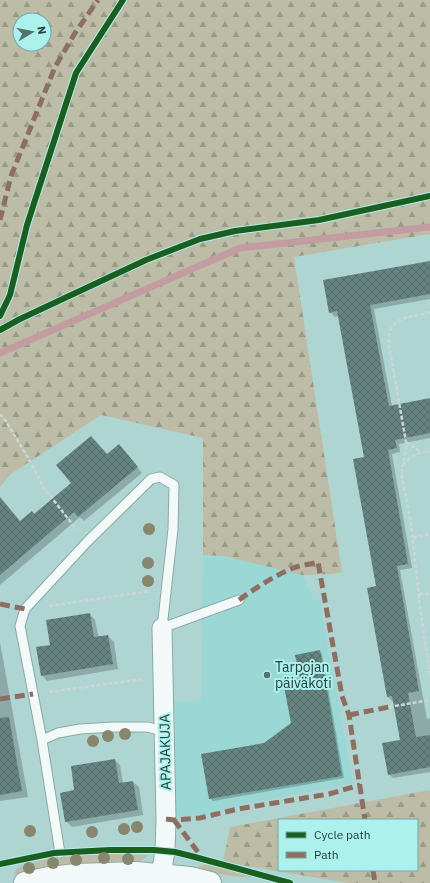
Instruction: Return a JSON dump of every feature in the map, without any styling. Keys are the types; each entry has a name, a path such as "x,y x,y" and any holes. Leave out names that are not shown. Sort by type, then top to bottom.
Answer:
{"street":[{"name":"APAJAKUJA","path":"161,875 165,851 166,819 162,628"},
{"path":"25,883 49,878 136,873 190,878 210,883"}],"lane":[{"path":"60,853 42,740 20,626 25,609 86,542 151,479 160,477 174,485 173,529 162,628 239,600"},
{"path":"42,740 58,733 80,729 147,727 164,731"}],"path":[{"path":"430,312 402,319 394,324 390,332 389,345 406,442 402,476 413,538 430,676"},
{"path":"0,414 27,456 44,488 86,542"},
{"path":"406,442 422,452"},
{"path":"402,466 411,457 422,452 430,451"},
{"path":"413,538 430,534"},
{"path":"25,609 167,589"},
{"path":"419,594 430,594"},
{"path":"33,694 163,677"},
{"path":"389,707 430,700"}],"shaded area":[{"name":"Tarpojan päiväkoti","path":"203,555 224,556 302,575 314,600 319,598 353,783 236,806 205,815 176,816 174,702 201,700"}],"green space":[{"path":"0,0 430,0 430,234 294,257 342,572 332,574 302,575 224,556 203,555 203,438 101,415 11,474 0,487"},
{"path":"430,790 430,883 348,883 223,862 230,827"},
{"path":"104,854 148,855 136,863 94,863 14,874 17,868 38,861 71,856"},
{"path":"213,864 254,877 232,876 195,870 201,865"}],"building":[{"path":"430,261 430,294 370,305 389,406 430,398 430,433 395,440 397,448 388,450 408,564 397,566 419,691 408,693 416,737 430,735 430,767 388,775 382,743 400,740 392,696 387,697 367,588 376,586 353,459 364,457 337,311 329,313 323,280"},
{"path":"91,436 107,454 119,444 138,467 78,517 74,512 0,575 0,497 20,521 32,511 34,514 71,483 56,465"},
{"path":"90,613 94,637 108,635 113,664 41,676 36,647 50,645 46,620"},
{"path":"320,650 342,776 209,799 201,754 264,743 291,723 283,681 300,678 295,655"},
{"path":"9,717 22,791 0,795 0,718"},
{"path":"115,759 119,783 133,781 138,810 65,822 60,793 74,790 71,766"}],"waterway":[{"path":"0,353 240,248 430,227"}],"marked path":[{"path":"0,220 11,176 55,67 75,33 98,0"},
{"path":"239,600 259,586 281,574 296,567 318,562 342,696 349,715 365,819"},
{"path":"0,604 25,609"},
{"path":"0,699 33,694"},
{"path":"349,715 389,707"},
{"path":"166,819 174,820 200,818 238,809 329,794 360,785"},
{"path":"174,820 203,859"},
{"path":"373,871 375,883"}],"cycle path":[{"path":"0,316 10,295 27,225 76,73 123,0"},
{"path":"0,330 20,319 146,260 200,239 235,231 319,220 430,196"},
{"path":"0,864 54,853 110,850 154,850 175,852 290,883"}],"place":[{"name":"Tarpojan päiväkoti","path":"267,675"}]}
